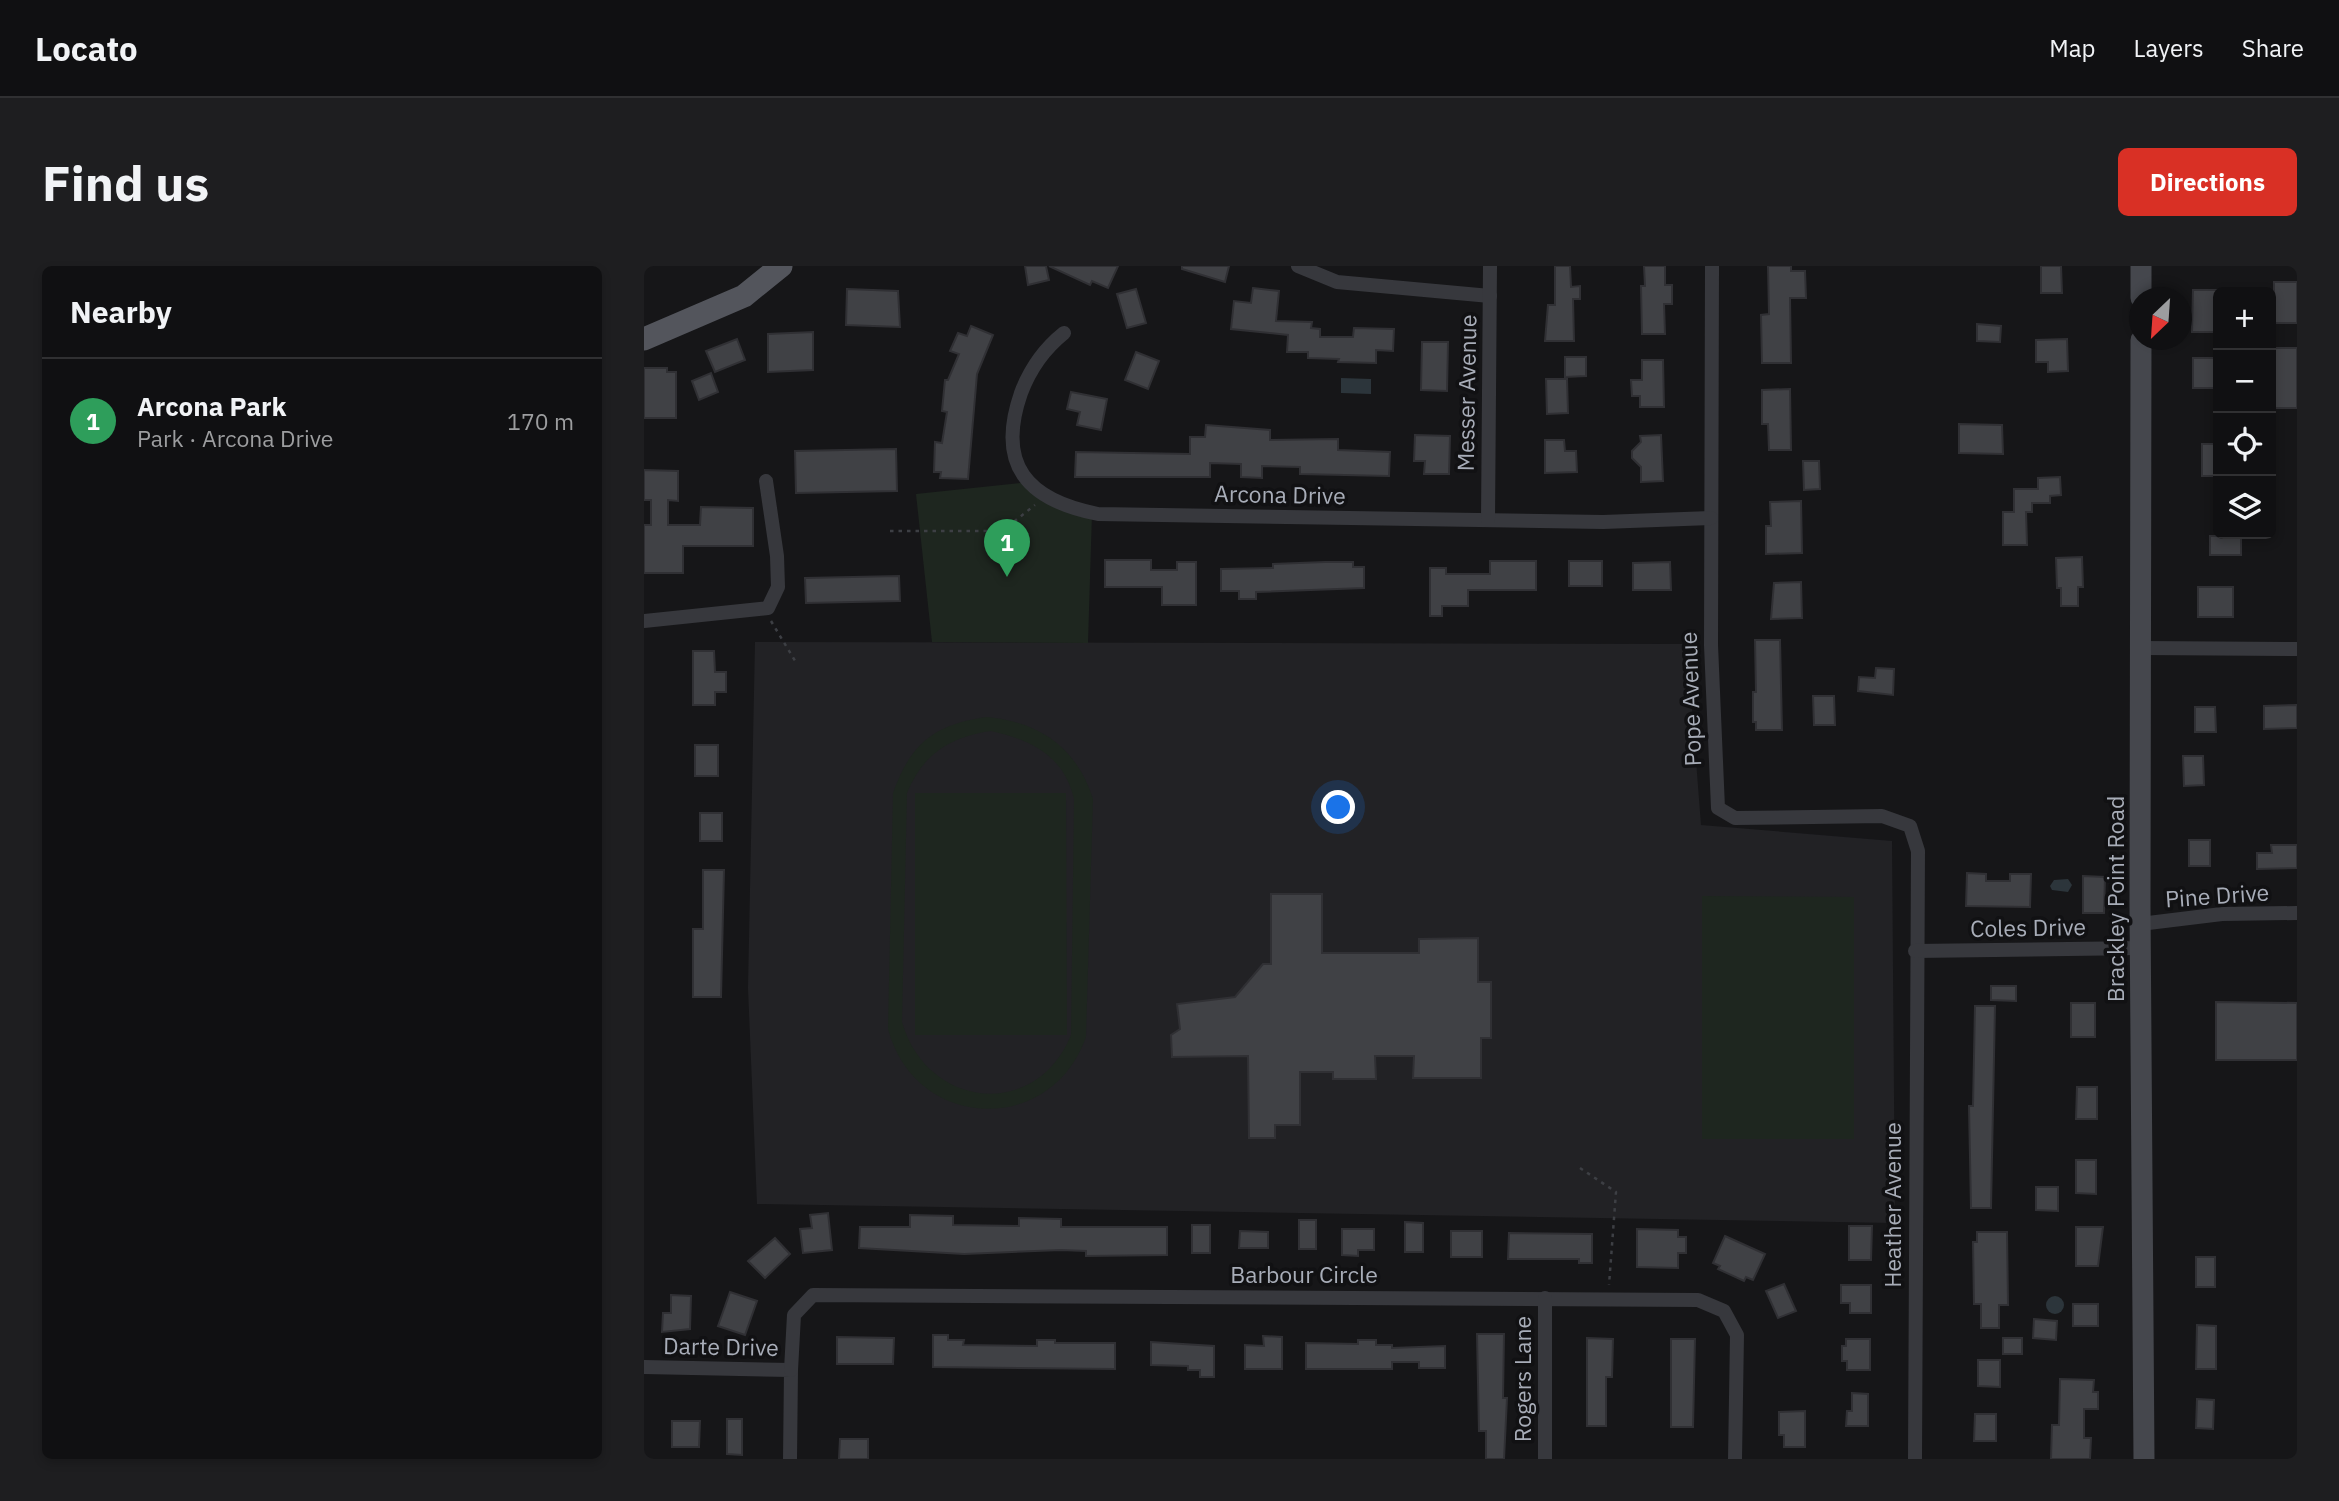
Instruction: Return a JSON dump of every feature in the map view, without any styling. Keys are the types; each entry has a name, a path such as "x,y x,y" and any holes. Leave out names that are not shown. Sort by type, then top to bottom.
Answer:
{"main road":[{"path":"644,339 744,296 781,266"},
{"path":"2141,266 2141,287"},
{"name":"Brackley Point Road","path":"2141,350 2140,924 2144,1459"}],"street":[{"path":"1298,266 1337,282 1490,296"},
{"name":"Messer Avenue","path":"1488,520 1490,266"},
{"name":"Pope Avenue","path":"1712,266 1712,686 1718,808 1735,818 1882,816 1910,826 1918,851 1915,951"},
{"name":"Arcona Drive","path":"1064,333 1051,344 1027,377 1010,433 1013,457 1029,482 1059,504 1098,514 1603,522 1711,518"},
{"path":"644,621 766,609 778,587 777,556 766,481"},
{"path":"2142,648 2297,649"},
{"name":"Pine Drive","path":"2140,924 2222,914 2297,913"},
{"name":"Coles Drive","path":"1915,951 2141,948"},
{"name":"Heather Avenue","path":"1915,951 1915,1459"},
{"name":"Barbour Circle","path":"791,1370 794,1315 813,1295 1698,1300 1724,1311 1737,1335 1735,1459"},
{"name":"Rogers Lane","path":"1545,1298 1545,1459"},
{"name":"Darte Drive","path":"644,1367 791,1370 790,1459"}],"path":[{"path":"890,531 1002,531 1046,497"},
{"path":"766,609 797,664"},
{"path":"1580,1168 1616,1192 1608,1299"}],"shaded area":[{"path":"1341,378 1371,379 1371,394 1341,393"},
{"path":"1029,482 1092,513 1088,643 932,642 916,494"},
{"path":"755,642 1687,644 1701,825 1892,841 1895,1223 757,1204 748,988"},
{"path":"987,717 1006,720 1040,732 1054,741 1077,765 1093,799 1086,1037 1069,1070 1044,1092 1015,1105 984,1109 953,1103 925,1087 903,1063 888,1029 893,793 900,775 917,748 940,731 969,720","holes":["991,731 1033,745 1054,761 1063,771 1074,799 1071,1035 1055,1063 1033,1081 1009,1092 983,1093 957,1087 934,1073 915,1051 902,1022 907,793 921,768 951,743"]},
{"path":"915,793 1066,793 1067,1035 915,1035"},
{"path":"2068,879 2072,885 2068,892 2052,890 2050,886 2054,880"},
{"path":"1702,896 1854,897 1854,1139 1702,1139"},
{"path":"2055,1296 2061,1299 2064,1305 2061,1311 2055,1314 2049,1311 2046,1305 2049,1299"}],"building":[{"path":"1025,266 1046,266 1049,280 1028,285"},
{"path":"1049,266 1118,266 1108,288 1092,281 1090,285"},
{"path":"1182,266 1229,266 1225,282 1182,269"},
{"path":"1555,266 1570,266 1571,287 1580,286 1580,299 1573,299 1574,341 1545,341 1548,305 1555,305"},
{"path":"1644,266 1665,266 1665,285 1672,285 1672,304 1664,304 1665,334 1642,334 1641,286 1645,286"},
{"path":"1768,266 1791,266 1791,271 1805,271 1806,298 1790,298 1791,363 1762,363 1761,315 1769,314"},
{"path":"2041,266 2061,266 2062,293 2041,293"},
{"path":"2274,282 2297,282 2297,323 2276,323"},
{"path":"1253,288 1279,291 1276,321 1312,322 1311,328 1320,329 1320,337 1353,337 1354,328 1394,329 1393,351 1376,350 1376,363 1308,358 1308,352 1287,352 1288,335 1231,329 1234,301 1251,303"},
{"path":"847,289 898,291 900,327 846,325"},
{"path":"1136,289 1146,323 1127,328 1117,294"},
{"path":"2193,290 2213,290 2213,332 2192,332"},
{"path":"1977,324 2001,326 2000,342 1977,341"},
{"path":"971,326 993,335 977,374 968,479 940,478 941,472 934,472 935,442 942,443 947,412 942,411 945,380 948,380 959,354 950,351 958,333 967,336"},
{"path":"813,332 813,370 768,372 768,334"},
{"path":"737,339 745,360 715,372 706,351"},
{"path":"2067,339 2068,371 2048,372 2048,362 2036,362 2036,340"},
{"path":"1422,342 1448,342 1447,391 1421,390"},
{"path":"2276,348 2297,348 2297,408 2276,408"},
{"path":"1136,352 1159,361 1148,389 1125,380"},
{"path":"1565,357 1586,357 1586,376 1565,377"},
{"path":"2193,358 2213,358 2213,388 2193,388"},
{"path":"1642,360 1663,360 1664,407 1640,407 1640,396 1632,396 1631,380 1642,380"},
{"path":"644,368 667,368 667,372 676,372 676,418 644,418"},
{"path":"711,373 718,392 699,400 692,381"},
{"path":"1546,379 1567,379 1568,413 1547,414"},
{"path":"1790,389 1791,450 1769,450 1768,424 1762,424 1762,390"},
{"path":"1071,392 1107,399 1101,430 1077,425 1080,412 1067,409"},
{"path":"1959,424 2002,425 2003,454 1959,453"},
{"path":"1206,425 1270,430 1270,440 1338,439 1338,450 1390,452 1389,476 1300,474 1300,467 1262,466 1262,478 1241,477 1241,464 1210,463 1210,477 1075,477 1076,452 1190,454 1190,437 1205,437"},
{"path":"1415,435 1450,436 1449,474 1424,474 1425,461 1414,461"},
{"path":"1661,435 1663,481 1641,482 1641,467 1632,458 1632,451 1641,442 1640,436"},
{"path":"1545,440 1564,440 1565,451 1576,451 1577,472 1545,473"},
{"path":"2202,444 2213,444 2213,476 2202,476"},
{"path":"896,449 897,491 796,493 795,451"},
{"path":"1803,461 1819,461 1820,489 1804,490"},
{"path":"644,470 678,471 678,501 668,500 668,525 700,525 701,507 753,508 753,546 683,546 683,573 644,573 644,525 651,525 651,500 644,500"},
{"path":"2060,477 2061,495 2050,496 2050,503 2032,503 2032,512 2026,512 2027,545 2003,545 2003,512 2014,512 2014,489 2038,489 2038,478"},
{"path":"1801,501 1802,553 1766,554 1766,526 1771,526 1770,502"},
{"path":"2210,536 2213,536 2213,539 2241,539 2241,555 2210,555"},
{"path":"2082,557 2083,587 2078,587 2078,606 2061,606 2061,588 2057,588 2056,558"},
{"path":"1105,560 1151,560 1151,570 1177,570 1177,562 1196,562 1196,605 1162,605 1162,587 1105,587"},
{"path":"1490,561 1536,561 1536,590 1468,590 1468,606 1442,606 1442,616 1430,616 1430,568 1446,568 1446,574 1490,574"},
{"path":"1569,561 1602,561 1602,586 1569,586"},
{"path":"1353,562 1353,567 1364,567 1364,588 1256,592 1256,599 1239,599 1239,591 1221,591 1221,569 1273,568 1273,564"},
{"path":"1670,562 1671,590 1633,590 1633,563"},
{"path":"899,576 900,601 806,603 805,578"},
{"path":"1801,582 1802,618 1771,619 1774,583"},
{"path":"2198,587 2233,587 2233,617 2198,617"},
{"path":"1755,640 1780,640 1782,730 1756,730 1756,722 1753,722 1753,692 1756,692"},
{"path":"693,651 714,651 715,672 726,672 726,692 715,692 715,705 693,705"},
{"path":"1876,668 1894,669 1893,695 1858,691 1859,677 1875,678"},
{"path":"1813,696 1834,696 1835,725 1814,725"},
{"path":"2297,705 2297,728 2264,729 2264,706"},
{"path":"2195,707 2215,707 2216,732 2195,732"},
{"path":"695,745 718,745 718,776 695,776"},
{"path":"2183,756 2203,756 2204,785 2184,786"},
{"path":"700,813 722,813 722,841 700,841"},
{"path":"2189,840 2210,840 2210,866 2189,866"},
{"path":"2271,845 2297,845 2297,868 2257,869 2257,853 2272,853"},
{"path":"703,870 724,870 721,997 693,997 693,929 703,929"},
{"path":"1967,873 1986,874 1986,881 2010,881 2010,874 2031,874 2030,907 1966,906"},
{"path":"2083,876 2105,877 2104,913 2083,913"},
{"path":"1271,894 1322,894 1322,953 1419,953 1419,939 1478,938 1478,982 1491,982 1491,1038 1481,1038 1481,1078 1413,1078 1414,1056 1375,1056 1376,1079 1333,1079 1333,1072 1300,1072 1300,1125 1275,1125 1275,1138 1249,1138 1248,1056 1172,1057 1171,1035 1180,1029 1177,1004 1235,997 1263,964 1271,964"},
{"path":"1991,986 2016,986 2016,1001 1991,1000"},
{"path":"2216,1002 2297,1003 2297,1060 2216,1060"},
{"path":"2071,1003 2095,1003 2095,1037 2071,1037"},
{"path":"1975,1006 1995,1006 1991,1208 1971,1208 1969,1106 1973,1106"},
{"path":"2077,1087 2097,1087 2097,1119 2076,1119"},
{"path":"2076,1160 2096,1160 2096,1194 2076,1193"},
{"path":"2036,1187 2058,1187 2058,1211 2036,1210"},
{"path":"828,1213 832,1250 803,1253 800,1229 812,1228 810,1215"},
{"path":"910,1215 953,1216 953,1225 1019,1226 1019,1218 1061,1219 1061,1227 1167,1227 1167,1255 1086,1256 1086,1251 1061,1250 964,1254 859,1248 860,1227 910,1227"},
{"path":"1299,1220 1316,1220 1316,1249 1299,1249"},
{"path":"1405,1222 1423,1223 1423,1252 1405,1252"},
{"path":"1192,1225 1210,1225 1210,1253 1192,1253"},
{"path":"1849,1226 1872,1226 1871,1260 1849,1260"},
{"path":"2076,1227 2103,1227 2098,1266 2076,1266"},
{"path":"1342,1229 1374,1229 1374,1250 1358,1250 1358,1256 1342,1255"},
{"path":"1637,1229 1678,1230 1678,1237 1686,1237 1686,1253 1678,1253 1678,1268 1637,1267"},
{"path":"1240,1231 1268,1232 1268,1248 1239,1248"},
{"path":"1451,1231 1482,1231 1482,1257 1451,1257"},
{"path":"1977,1232 2007,1232 2008,1305 1999,1305 1999,1328 1981,1328 1981,1304 1974,1304 1973,1242 1977,1242"},
{"path":"1509,1233 1592,1234 1592,1263 1579,1263 1579,1259 1508,1259"},
{"path":"1725,1236 1765,1254 1753,1280 1746,1277 1744,1281 1718,1269 1720,1266 1713,1263"},
{"path":"775,1238 790,1254 765,1278 748,1261"},
{"path":"2196,1257 2215,1257 2215,1287 2196,1287"},
{"path":"1784,1284 1796,1311 1778,1318 1766,1291"},
{"path":"1841,1285 1871,1285 1871,1313 1850,1313 1850,1303 1841,1303"},
{"path":"730,1292 757,1301 745,1335 718,1326"},
{"path":"671,1295 691,1296 690,1329 662,1332 663,1313 671,1313"},
{"path":"2073,1304 2098,1304 2098,1326 2073,1326"},
{"path":"2034,1319 2057,1321 2056,1340 2033,1338"},
{"path":"2197,1325 2216,1326 2216,1369 2196,1369"},
{"path":"1477,1334 1504,1334 1503,1398 1507,1398 1504,1459 1486,1459 1486,1431 1479,1431"},
{"path":"933,1335 948,1335 948,1340 964,1340 963,1345 1037,1346 1037,1340 1055,1340 1055,1343 1115,1343 1115,1369 933,1367"},
{"path":"1263,1336 1282,1337 1282,1369 1245,1369 1245,1345 1264,1346"},
{"path":"837,1337 894,1338 893,1364 837,1364"},
{"path":"1587,1338 1613,1339 1612,1377 1606,1377 1606,1426 1587,1426"},
{"path":"2003,1338 2022,1338 2022,1354 2003,1354"},
{"path":"1671,1339 1695,1339 1693,1427 1671,1427"},
{"path":"1846,1339 1870,1339 1870,1370 1847,1370 1847,1361 1842,1361 1842,1346 1846,1346"},
{"path":"1358,1340 1376,1340 1376,1345 1392,1345 1392,1348 1445,1346 1445,1368 1419,1368 1419,1362 1392,1362 1392,1369 1306,1369 1306,1343 1358,1344"},
{"path":"1151,1342 1214,1346 1214,1377 1200,1377 1200,1370 1188,1370 1188,1366 1151,1365"},
{"path":"1978,1360 2000,1360 2000,1387 1978,1386"},
{"path":"2060,1379 2094,1380 2093,1392 2098,1392 2098,1409 2084,1409 2084,1438 2091,1438 2090,1459 2051,1459 2052,1425 2059,1425"},
{"path":"1852,1393 1868,1394 1868,1426 1846,1426 1847,1411 1852,1411"},
{"path":"2197,1399 2214,1400 2213,1429 2196,1428"},
{"path":"1805,1411 1805,1447 1784,1447 1784,1435 1779,1435 1779,1412"},
{"path":"1975,1414 1996,1414 1996,1441 1974,1441"},
{"path":"727,1419 742,1419 742,1455 727,1454"},
{"path":"672,1421 700,1421 699,1447 672,1447"},
{"path":"840,1439 868,1439 868,1459 839,1459"}],"place":[{"name":"Arcona Park","path":"1007,577"}]}
